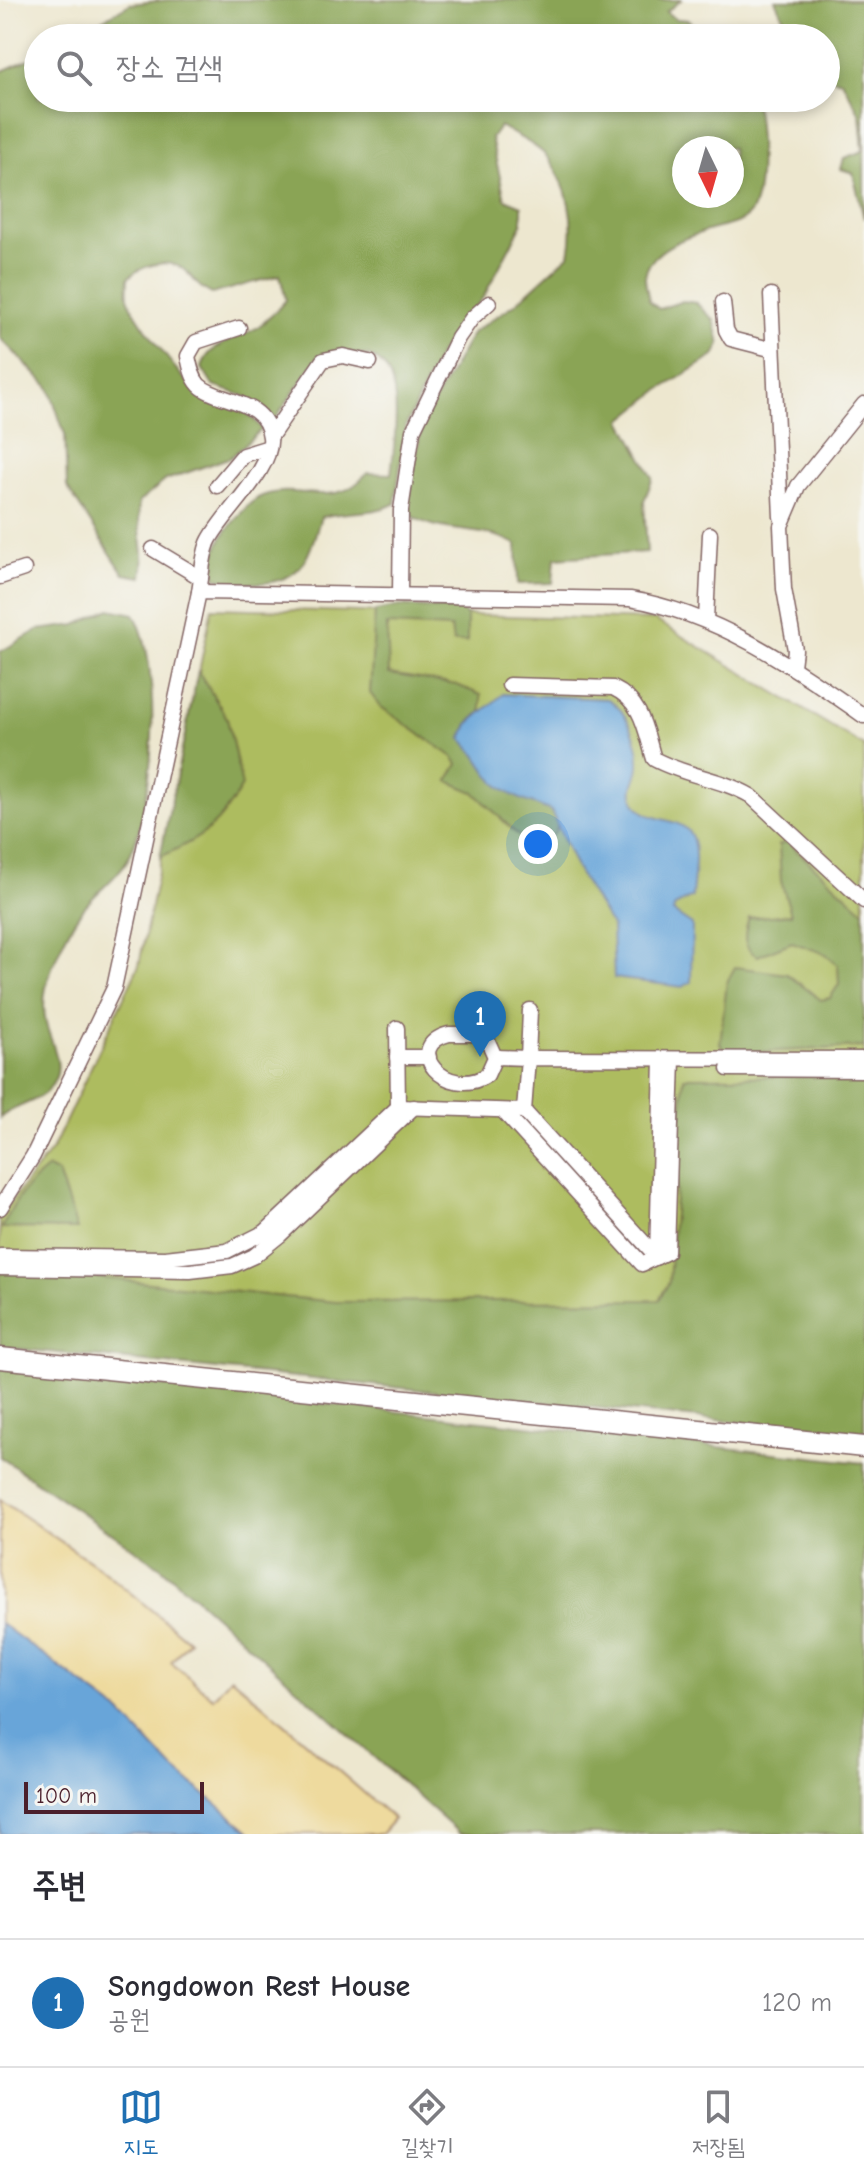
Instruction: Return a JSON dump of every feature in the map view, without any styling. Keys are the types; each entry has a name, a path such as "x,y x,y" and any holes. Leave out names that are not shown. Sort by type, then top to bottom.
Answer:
{"main road":[{"path":"0,1358 864,1447"}],"street":[{"path":"771,295 770,349 784,589 795,650 793,666"},
{"path":"723,302 726,330 731,339 770,349"},
{"path":"400,593 401,510 413,431 458,338 472,318 489,303"},
{"path":"239,328 196,342 188,356 194,378 202,388 240,400 262,419 270,441"},
{"path":"0,1208 33,1156 114,988 208,544 251,486 270,441 323,360 343,356 370,362"},
{"path":"781,526 798,486 864,404"},
{"path":"217,486 243,455 270,441"},
{"path":"706,620 710,534"},
{"path":"153,549 200,585 630,599 668,605 706,620 793,666 864,716"},
{"path":"0,577 24,569"},
{"path":"509,685 613,688 627,695 639,708 654,759 675,771 729,784 751,796 864,901"},
{"path":"530,1010 524,1111 657,1257"},
{"path":"462,1027 487,1039 495,1057 487,1075 462,1080 437,1074 429,1057 437,1039 462,1027"},
{"path":"397,1028 398,1107"},
{"path":"397,1057 429,1057"},
{"path":"495,1057 864,1070"},
{"path":"667,1064 864,1059"},
{"path":"657,1257 667,1064"},
{"path":"461,1109 462,1080"},
{"path":"0,1256 165,1258 227,1251 265,1232 398,1107 524,1111"},
{"path":"0,1268 190,1271 232,1266 254,1256 280,1235 414,1107"},
{"path":"503,1111 642,1264 657,1257"}],"green space":[{"path":"167,0 681,0 666,12 693,24 95,24 130,4"},
{"path":"775,0 864,0 864,219 853,173 841,169 844,158 863,151 860,114 840,80 840,24 786,24"},
{"path":"24,61 24,112 756,112 759,174 755,203 750,213 736,223 697,234 663,250 648,267 645,277 649,301 659,309 683,301 696,303 714,320 720,344 714,356 658,391 622,420 653,478 644,501 647,552 555,558 553,583 518,584 517,545 490,534 432,525 406,512 422,423 473,332 515,304 569,255 571,217 561,180 548,158 538,149 500,126 491,138 505,199 522,206 522,224 484,296 440,353 406,425 395,504 377,510 321,517 305,560 288,576 265,583 216,578 215,557 222,538 244,510 262,496 276,492 330,494 355,485 367,473 391,474 396,409 389,376 381,364 364,355 318,357 271,425 245,396 213,386 202,368 205,360 217,347 258,327 286,300 280,275 212,294 176,265 146,267 128,278 128,297 132,306 182,376 199,392 246,412 262,429 231,457 166,480 139,502 142,577 124,574 67,487 65,435 49,387 0,338 0,72"},
{"path":"400,606 462,610 467,616 467,642 453,642 451,628 387,625 389,674 457,685 481,695 481,712 468,724 462,739 551,811 558,822 554,834 546,841 536,843 523,840 474,792 448,781 458,764 453,757 381,707 370,693 375,611"},
{"path":"212,608 655,620 864,746 864,1435 0,1341 0,1215 53,1148 139,965"},
{"path":"110,609 134,614 149,666 152,736 144,807 128,859 78,916 65,937 50,975 44,1009 57,1057 57,1074 53,1083 42,1095 0,1118 0,652 38,630 76,625"},
{"path":"198,671 227,718 242,786 225,812 208,830 160,857"},
{"path":"787,842 864,911 864,1047 735,1053 726,1051 720,1044 727,982 735,967 787,974 821,1000 830,998 839,984 838,966 826,954 792,942 758,956 746,945 749,918 791,914 781,881 779,845"},
{"path":"864,1076 864,1435 0,1347 0,1274 22,1270 336,1302 659,1300 669,1282 684,1077"},
{"path":"48,1168 58,1173 77,1229 2,1228 21,1195"},
{"path":"0,1368 864,1463 864,1834 460,1834 162,1568 0,1457"}],"sand":[{"path":"0,1500 100,1568 189,1641 171,1662 213,1698 231,1677 394,1819 381,1834 253,1834 174,1769 120,1712 0,1623"}],"water":[{"path":"503,694 608,699 621,711 635,737 639,755 634,800 645,813 686,828 693,842 692,897 675,906 673,912 692,925 691,982 683,987 614,978 612,927 577,870 551,811 500,787 462,739 468,724"},
{"path":"0,1623 120,1712 174,1769 253,1834 0,1834"}],"place":[{"name":"Songdowon Rest House","path":"480,1057"}]}
